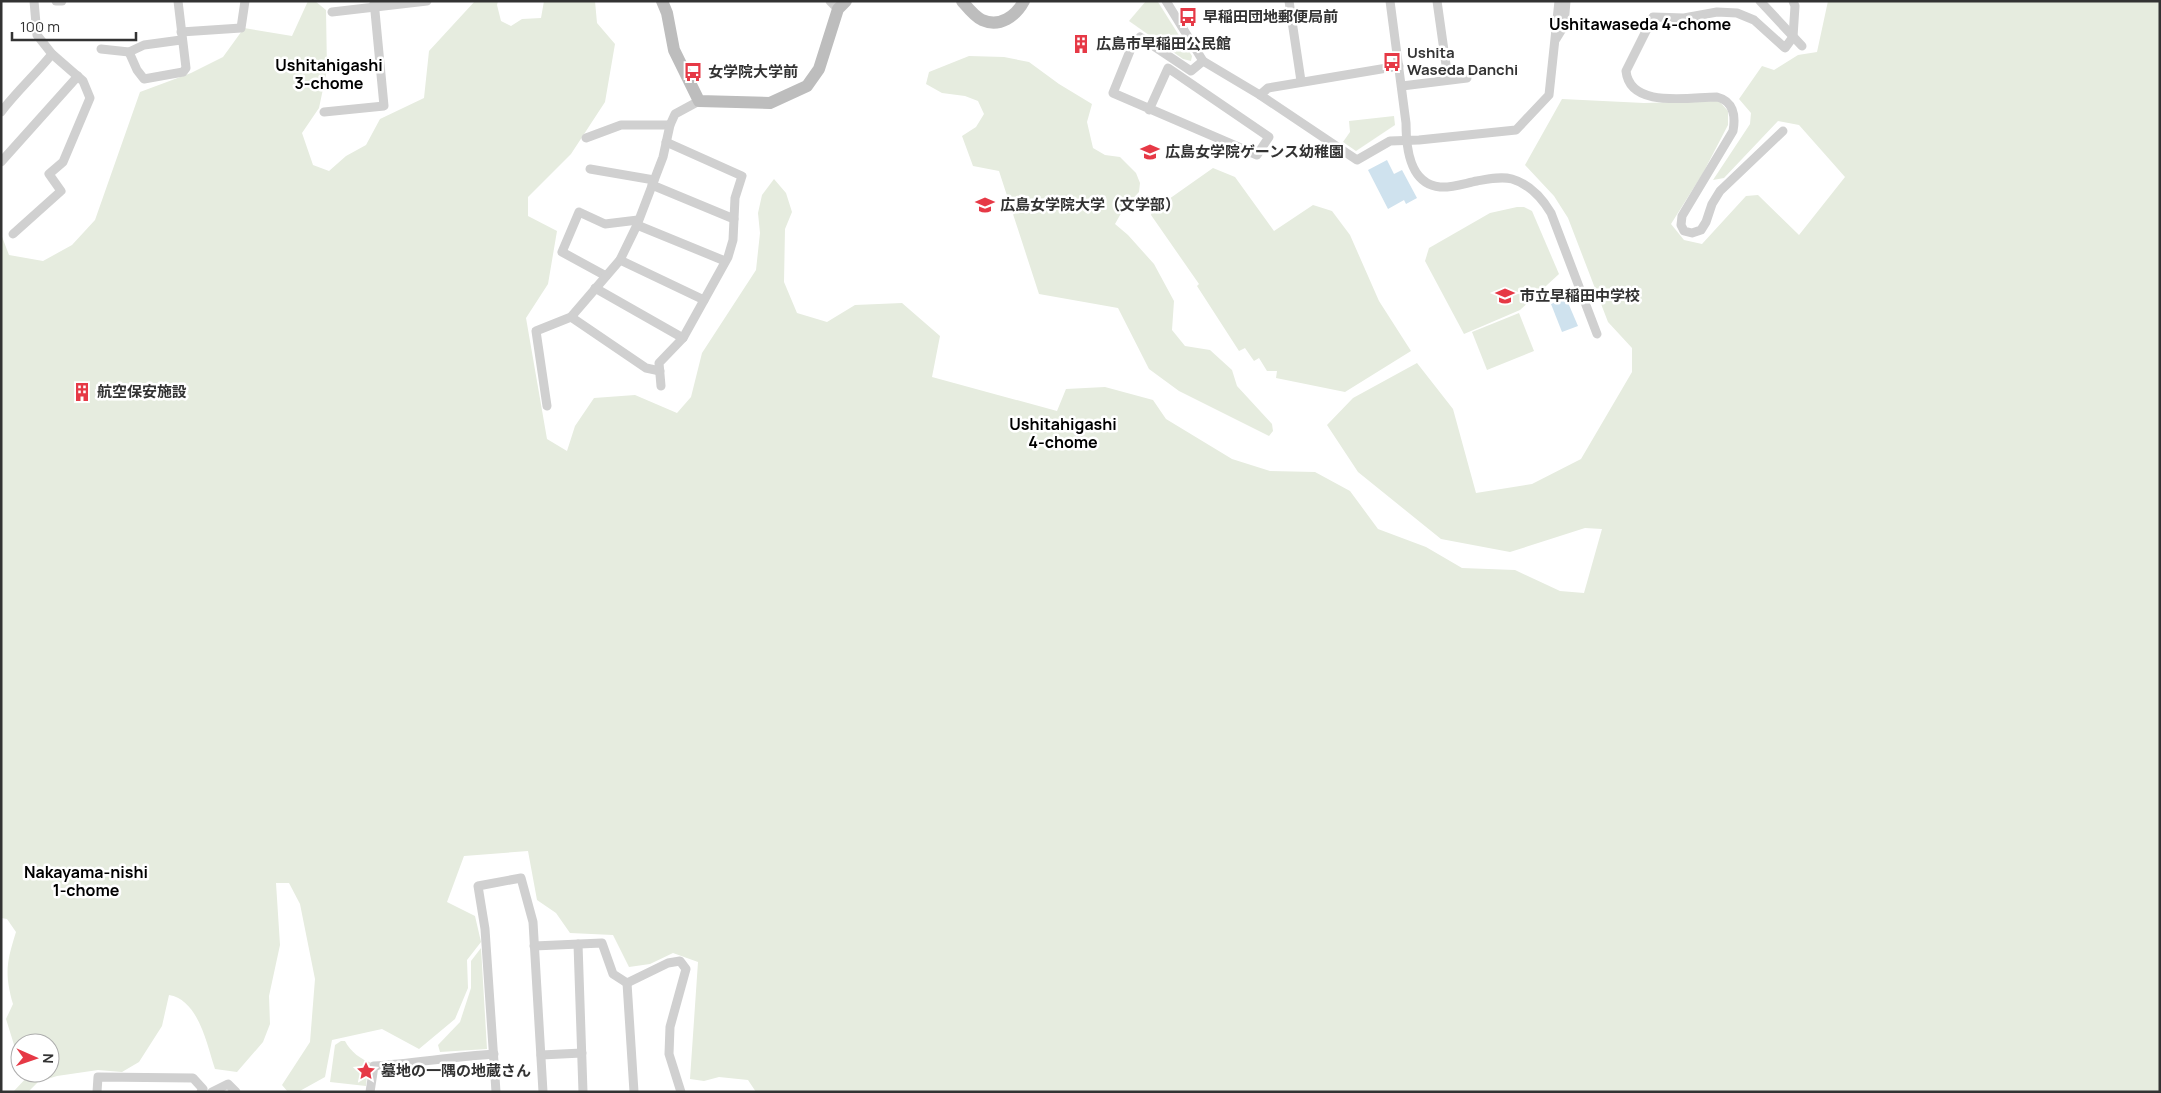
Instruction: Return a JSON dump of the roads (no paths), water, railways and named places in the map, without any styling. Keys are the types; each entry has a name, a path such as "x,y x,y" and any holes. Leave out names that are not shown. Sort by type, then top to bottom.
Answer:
{"street":[{"path":"13,234 61,190 49,174 63,162 90,98 83,81 52,54 37,35 34,1"},
{"path":"56,1 62,1"},
{"path":"129,52 137,70 144,79 183,72 186,68 178,1"},
{"path":"101,49 129,52 144,45 181,36 241,28 245,1"},
{"path":"662,1 667,13 674,50 699,101"},
{"path":"962,1 981,20 991,22 1004,21 1017,14 1024,1"},
{"path":"1166,1 1203,61 1260,95 1357,160 1390,141 1516,130 1549,95 1559,1"},
{"path":"1289,1 1301,81"},
{"path":"1390,1 1402,86 1406,140 1412,165 1418,178 1429,185 1441,187 1493,178 1511,179 1530,188 1544,201 1551,213 1597,334"},
{"path":"1437,1 1448,80"},
{"path":"1554,42 1564,26 1566,1"},
{"path":"1760,1 1802,46"},
{"path":"1784,131 1720,191 1701,230 1692,233 1684,231 1681,225 1682,216 1733,131 1736,120 1731,106 1726,99 1717,97 1660,98 1644,95 1634,90 1630,85 1627,80 1626,71 1653,17 1684,18 1717,12 1737,13 1754,20 1785,48 1794,37 1795,6 1793,1"},
{"path":"332,12 374,4 427,2"},
{"path":"324,112 384,106 374,4"},
{"path":"547,406 536,331 571,318 620,260 638,222 663,157 670,125 675,114 699,101 770,103 807,86 819,69 838,4"},
{"path":"1149,110 1168,68 1269,137 1257,155 1149,110 1113,93 1132,46 1140,37 1191,71 1203,61"},
{"path":"1,112 17,90 32,79 52,54"},
{"path":"1260,95 1268,88 1301,81 1399,66"},
{"path":"1,162 78,76"},
{"path":"1402,86 1467,78"},
{"path":"586,138 621,125 670,125"},
{"path":"662,386 659,363 683,338 726,262 733,240 735,198 742,176 666,142"},
{"path":"590,169 653,183 734,219"},
{"path":"606,276 562,252 578,212 605,224 638,222 726,262"},
{"path":"620,260 704,300"},
{"path":"595,288 683,338"},
{"path":"571,318 646,368 660,371"},
{"path":"496,1092 485,929 478,886 521,878 533,922 543,1092"},
{"path":"534,946 602,942 613,974 627,983"},
{"path":"578,944 584,1092"},
{"path":"627,983 668,963 680,962 686,969 670,1027 669,1054 680,1092"},
{"path":"627,983 634,1092"},
{"path":"541,1055 582,1052"},
{"path":"370,1092 374,1066 494,1054"},
{"path":"97,1092 98,1076 193,1078 203,1089 201,1092"},
{"path":"212,1092 228,1084 236,1092"}],"water":[{"path":"1387,160 1394,174 1402,170 1417,198 1406,204 1404,200 1388,209 1368,170"},
{"path":"1566,298 1578,326 1562,332 1551,304"}],"place":[{"name":"早稲田団地郵便局前","path":"1188,17"},
{"name":"広島市早稲田公民館","path":"1081,44"},
{"name":"Ushita Waseda Danchi","path":"1392,62"},
{"name":"女学院大学前","path":"693,72"},
{"name":"広島女学院ゲーンス幼稚園","path":"1150,152"},
{"name":"広島女学院大学（文学部）","path":"985,205"},
{"name":"市立早稲田中学校","path":"1505,296"},
{"name":"航空保安施設","path":"82,392"},
{"name":"墓地の一隅の地蔵さん","path":"366,1071"}],"district":[{"name":"Ushitawaseda 4-chome","path":"1640,24"},
{"name":"Ushitahigashi 3-chome","path":"329,74"},
{"name":"Ushitahigashi 4-chome","path":"1063,433"},
{"name":"Nakayama-nishi 1-chome","path":"86,881"}]}
